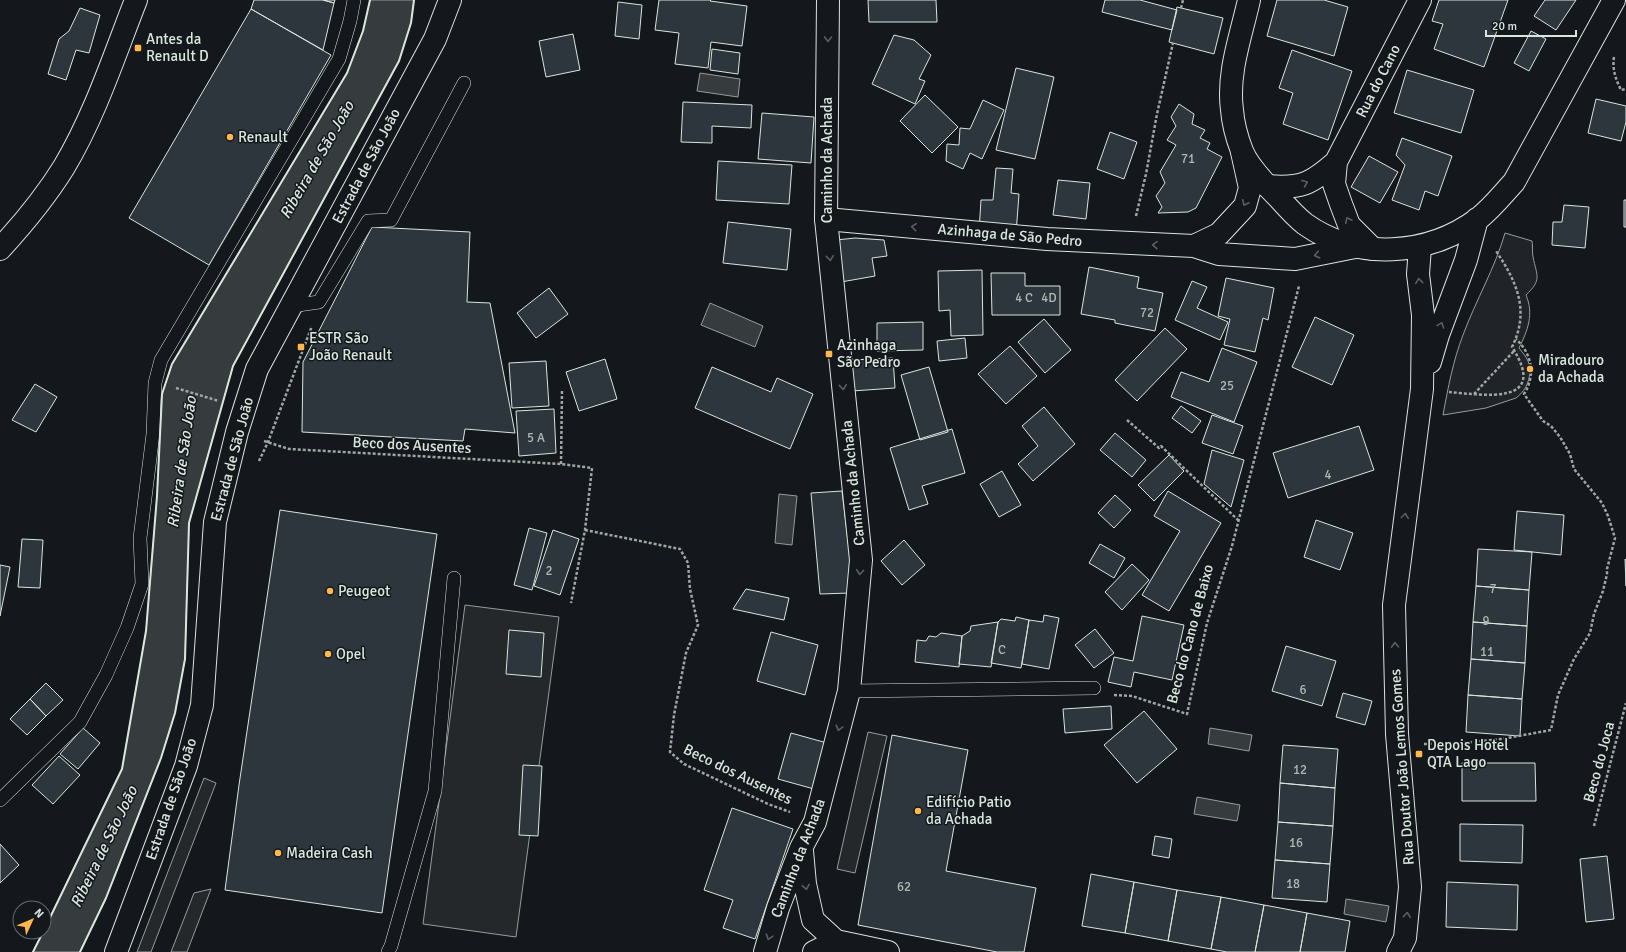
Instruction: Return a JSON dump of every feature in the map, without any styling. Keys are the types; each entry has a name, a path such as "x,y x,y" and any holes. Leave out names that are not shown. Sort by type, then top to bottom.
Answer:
{"street":[{"path":"0,249 53,184 79,139 92,112 136,0"},
{"name":"Estrada de São João","path":"116,952 186,766 202,705 215,522 237,432 257,369 435,39 450,0"},
{"name":"Caminho da Achada","path":"765,952 778,908 801,848 815,822 849,691 861,560 826,219 828,0"},
{"name":"Azinhaga de São Pedro","path":"1194,246 1219,234 1245,206 1250,188 1232,109 1232,72 1249,0"},
{"name":"Rua do Cano","path":"1267,186 1284,188 1306,184 1320,176 1336,162 1420,0"},
{"path":"1242,152 1267,186 1305,224 1326,236 1364,248 1402,250 1420,246 1449,236 1477,219 1492,207 1514,182 1614,0"},
{"name":"Rua do Cano","path":"1336,162 1334,184 1340,204 1349,225 1364,248"},
{"name":"Azinhaga de São Pedro","path":"826,219 1047,239 1194,246 1219,254 1295,259 1364,248"},
{"name":"Rua Doutor João Lemos Gomes","path":"1422,390 1438,335 1466,260 1477,219"},
{"name":"Rua Doutor João Lemos Gomes","path":"1398,952 1405,938 1410,886 1397,734 1394,605 1422,390 1423,315 1418,274 1420,246"},
{"path":"801,848 805,884 813,920 836,941 888,952"},
{"path":"814,952 836,941"}],"lane":[{"path":"0,800 80,722 106,675 127,628 142,584 140,538 153,434 155,383 161,360 339,58 350,21 354,0"},
{"path":"291,306 318,302 368,221 391,220 464,83"},
{"path":"388,952 392,946 435,791 454,578"},
{"path":"849,691 1094,688"}],"path":[{"path":"1181,8 1183,0"},
{"path":"1129,244 1146,174 1157,114 1173,43"},
{"path":"1618,84 1621,90 1626,89"},
{"path":"1444,392 1499,395 1508,394 1518,387 1522,381 1522,364 1512,347 1516,339 1520,318 1519,295 1509,273 1494,249"},
{"name":"Beco do Cano de Baixo","path":"1094,688 1100,694 1132,696 1187,714 1207,623 1232,546 1305,257"},
{"path":"258,463 268,442 310,334 318,302"},
{"path":"1418,744 1463,743 1502,739 1551,730 1558,695 1574,659 1590,633 1594,614 1603,591 1607,574 1606,569 1615,538 1608,516 1602,503 1574,469 1570,454 1560,437 1551,426 1544,421 1524,394 1531,377 1532,367 1522,344 1516,339"},
{"path":"1474,394 1514,351"},
{"path":"172,387 222,402"},
{"path":"560,464 562,390"},
{"path":"1126,420 1159,448 1161,446 1238,521"},
{"name":"Beco dos Ausentes","path":"264,441 289,449 560,464 592,468 585,530 571,603"},
{"name":"Beco dos Ausentes","path":"585,530 680,549 688,563 690,589 698,625 686,653 674,715 670,752 684,764 768,804 815,822"},
{"name":"Beco do Joca","path":"1594,826 1626,703"}],"shaded area":[{"path":"1505,233 1532,241 1537,273 1537,278 1534,285 1526,295 1530,315 1525,335 1519,348 1528,361 1530,372 1528,382 1520,395 1516,398 1486,408 1443,415 1459,345 1496,259"},
{"path":"465,605 559,617 516,937 423,924"},
{"path":"868,732 887,736 855,873 837,869"},
{"path":"204,778 216,783 151,952 137,952"},
{"path":"211,889 187,952 171,952 194,893"}],"water":[{"name":"Ribeira de São João","path":"370,0 414,0 411,23 399,61 233,366 189,523 185,659 175,713 161,758 106,898 80,952 33,952 39,940 52,940 52,913 122,769 146,631 157,496 162,394 172,364 347,73 363,31"},
{"path":"700,73 740,79 738,97 697,91"},
{"path":"710,303 763,326 755,347 701,325"},
{"path":"779,494 797,496 792,545 775,543"},
{"path":"1210,728 1252,735 1249,751 1208,744"},
{"path":"1197,797 1240,805 1237,821 1194,814"},
{"path":"1346,899 1389,906 1386,922 1344,914"}],"building":[{"path":"254,0 323,0 334,3 323,50 251,9"},
{"path":"323,0 335,0 334,3"},
{"path":"659,0 711,0 710,1 747,6 742,46 711,42 708,68 675,64 679,33 655,30"},
{"path":"868,0 936,0 937,22 869,22"},
{"path":"1105,0 1140,0 1177,10 1172,30 1102,12"},
{"path":"1277,0 1324,0 1348,7 1334,56 1267,36"},
{"path":"1439,0 1508,0 1484,67 1434,49 1443,24 1432,21"},
{"path":"1545,0 1576,0 1556,30 1534,16"},
{"path":"618,2 642,5 639,39 615,36"},
{"path":"1177,7 1223,18 1214,54 1169,42"},
{"path":"80,8 100,15 89,53 76,50 66,80 48,74 59,39 69,31"},
{"name":"Renault","path":"251,9 331,55 209,265 129,218"},
{"path":"1531,31 1546,39 1529,71 1514,63"},
{"path":"573,34 580,70 546,77 539,41"},
{"path":"894,35 914,40 931,55 919,79 925,81 915,104 872,84"},
{"path":"712,49 740,53 738,74 710,70"},
{"path":"1292,50 1352,71 1328,140 1283,124 1293,93 1279,88"},
{"path":"1016,68 1054,77 1035,159 996,150"},
{"path":"1407,70 1474,90 1461,133 1394,113"},
{"path":"925,95 958,127 932,153 900,121"},
{"path":"1596,99 1626,106 1626,122 1621,141 1588,133"},
{"path":"983,100 1004,110 982,159 970,153 963,169 946,161 947,144 959,145 960,128 970,129"},
{"path":"683,102 752,105 751,128 712,126 712,143 681,142"},
{"path":"1179,104 1194,114 1192,124 1205,130 1200,138 1210,143 1207,149 1222,157 1196,208 1188,212 1158,213 1162,207 1156,196 1165,183 1160,172 1176,145 1167,140 1176,126 1171,117"},
{"path":"762,113 814,117 811,163 758,159"},
{"path":"1110,132 1137,142 1124,179 1097,169"},
{"path":"1402,138 1452,156 1438,196 1425,191 1419,210 1392,200 1405,165 1396,155"},
{"path":"1369,156 1398,172 1380,203 1351,187"},
{"path":"718,161 792,165 789,204 716,200"},
{"path":"996,168 1013,169 1011,193 1019,194 1016,234 979,231 981,200 993,200"},
{"path":"1058,180 1090,183 1086,219 1053,215"},
{"path":"1624,200 1626,200 1626,227 1624,227"},
{"path":"1564,205 1589,207 1585,248 1552,245 1553,222 1562,222"},
{"path":"728,222 791,229 787,270 723,263"},
{"path":"372,227 470,232 467,302 490,303 515,433 465,429 463,441 302,432 303,362"},
{"path":"855,238 884,240 887,256 872,258 875,276 841,282 836,240"},
{"path":"1089,267 1139,277 1137,288 1163,293 1155,331 1115,323 1115,320 1081,314"},
{"path":"982,270 983,335 951,336 950,310 939,311 938,271"},
{"path":"991,273 1025,273 1025,286 1060,286 1060,315 992,315"},
{"path":"1226,278 1274,288 1268,320 1263,318 1255,352 1224,345 1230,319 1218,316"},
{"path":"1192,281 1207,287 1197,308 1228,322 1220,340 1175,320"},
{"path":"549,288 568,314 536,338 517,313"},
{"path":"1315,317 1354,335 1332,385 1292,367"},
{"path":"1044,319 1071,350 1045,373 1018,342"},
{"path":"923,322 923,350 877,351 877,323"},
{"path":"1165,328 1187,349 1137,401 1115,380"},
{"path":"965,338 967,358 939,361 937,341"},
{"path":"1010,346 1037,376 1006,404 978,374"},
{"path":"1222,348 1257,362 1234,422 1171,397 1181,372 1209,382"},
{"path":"893,358 895,388 852,391 850,360"},
{"path":"605,359 617,399 579,411 566,372"},
{"path":"546,361 549,406 512,408 509,363"},
{"path":"712,367 771,392 777,378 813,394 790,449 695,408"},
{"path":"929,367 948,432 920,440 901,375"},
{"path":"35,384 57,397 36,432 12,420"},
{"path":"1181,406 1201,421 1192,433 1172,418"},
{"path":"1044,407 1075,444 1033,481 1018,464 1038,446 1022,426"},
{"path":"554,409 556,453 519,456 516,411"},
{"path":"1212,415 1243,426 1233,454 1202,443"},
{"path":"1359,426 1374,470 1288,498 1273,453"},
{"path":"952,429 965,473 922,486 928,504 909,510 890,448"},
{"path":"1115,433 1146,460 1132,477 1100,450"},
{"path":"1212,450 1244,460 1231,507 1204,484"},
{"path":"1169,455 1184,471 1154,501 1138,485"},
{"path":"1002,471 1021,505 999,517 980,484"},
{"path":"842,491 850,557 850,593 820,594 811,493"},
{"path":"1168,491 1221,523 1169,611 1142,595 1180,531 1154,516"},
{"path":"1115,495 1131,510 1114,528 1098,513"},
{"path":"280,510 437,534 382,913 225,890"},
{"path":"1517,511 1564,515 1561,555 1514,550"},
{"path":"1316,520 1353,533 1340,570 1304,557"},
{"path":"529,528 547,533 532,590 514,585"},
{"path":"553,530 579,539 560,595 534,586"},
{"path":"22,539 43,540 40,588 18,587"},
{"path":"904,540 925,565 902,585 881,561"},
{"path":"1100,544 1125,558 1114,578 1089,563"},
{"path":"1478,549 1532,552 1529,590 1476,586"},
{"path":"1625,559 1626,560 1626,585"},
{"path":"1132,564 1149,580 1122,610 1105,592"},
{"path":"0,565 10,567 0,616"},
{"path":"1476,586 1529,590 1527,626 1473,622"},
{"path":"746,589 789,598 784,620 733,609"},
{"path":"1044,615 1059,618 1049,669 1022,664 1029,620 1043,622"},
{"path":"1142,616 1184,625 1172,680 1134,672 1131,687 1108,682 1114,657 1133,661"},
{"path":"1016,617 1029,620 1021,668 991,663 998,622 1001,619 1015,621"},
{"path":"998,622 991,667 959,664 962,636 970,631 971,626"},
{"path":"1473,622 1527,626 1525,663 1471,659"},
{"path":"1095,629 1114,653 1094,668 1075,645"},
{"path":"509,630 544,633 541,677 506,674"},
{"path":"771,632 818,645 805,695 757,681"},
{"path":"941,633 962,636 959,667 915,662 917,640 926,641 929,636 936,637"},
{"path":"1286,646 1336,661 1322,706 1272,691"},
{"path":"1471,659 1525,663 1522,699 1468,695"},
{"path":"46,683 63,700 46,716 30,699"},
{"path":"1343,693 1372,701 1365,725 1336,717"},
{"path":"1468,695 1522,699 1520,736 1466,732"},
{"path":"30,699 46,716 27,735 10,719"},
{"path":"1111,706 1112,729 1065,733 1063,709"},
{"path":"1144,711 1177,749 1137,783 1104,745"},
{"path":"83,728 100,743 78,769 60,754"},
{"path":"791,733 827,743 814,789 778,779"},
{"name":"Edifício Patio da Achada","path":"892,735 968,750 946,871 1036,888 1024,952 997,952 858,925"},
{"path":"1283,745 1338,749 1335,788 1280,783"},
{"path":"59,756 80,775 53,804 32,785"},
{"path":"1462,763 1535,763 1536,801 1462,801"},
{"path":"523,765 542,766 538,836 519,835"},
{"path":"1280,783 1335,788 1333,826 1278,822"},
{"path":"732,808 793,829 755,939 723,928 733,900 704,890"},
{"path":"1278,822 1333,826 1330,864 1275,860"},
{"path":"1460,824 1523,825 1522,863 1460,861"},
{"path":"1155,836 1172,839 1169,858 1152,855"},
{"path":"0,844 19,865 0,883"},
{"path":"1607,856 1614,919 1586,922 1580,859"},
{"path":"1275,860 1330,864 1327,902 1272,898"},
{"path":"1091,874 1134,882 1125,933 1082,926"},
{"path":"1134,882 1177,890 1168,941 1125,933"},
{"path":"1447,882 1518,885 1517,930 1446,927"},
{"path":"1177,890 1221,897 1211,949 1168,941"},
{"path":"1221,897 1264,905 1255,952 1227,952 1211,949"},
{"path":"1264,905 1307,913 1300,952 1255,952"},
{"path":"1307,913 1350,921 1345,952 1300,952"}],"wall":[{"path":"52,913 122,769 146,631 157,496 162,394 172,364 347,73 363,31 370,0"},
{"path":"80,952 106,898 161,758 175,713 185,659 189,523 233,366 399,61 411,23 414,0"},
{"path":"33,952 39,940"}],"place":[{"name":"Antes da Renault D","path":"138,48"},
{"name":"Renault","path":"230,137"},
{"name":"ESTR São João Renault","path":"301,347"},
{"name":"Azinhaga São Pedro","path":"829,354"},
{"name":"Miradouro da Achada","path":"1530,369"},
{"name":"Peugeot","path":"330,591"},
{"name":"Opel","path":"328,654"},
{"name":"Depois Hotel QTA Lago","path":"1419,754"},
{"name":"Edifício Patio da Achada","path":"918,811"},
{"name":"Madeira Cash","path":"278,853"}]}
